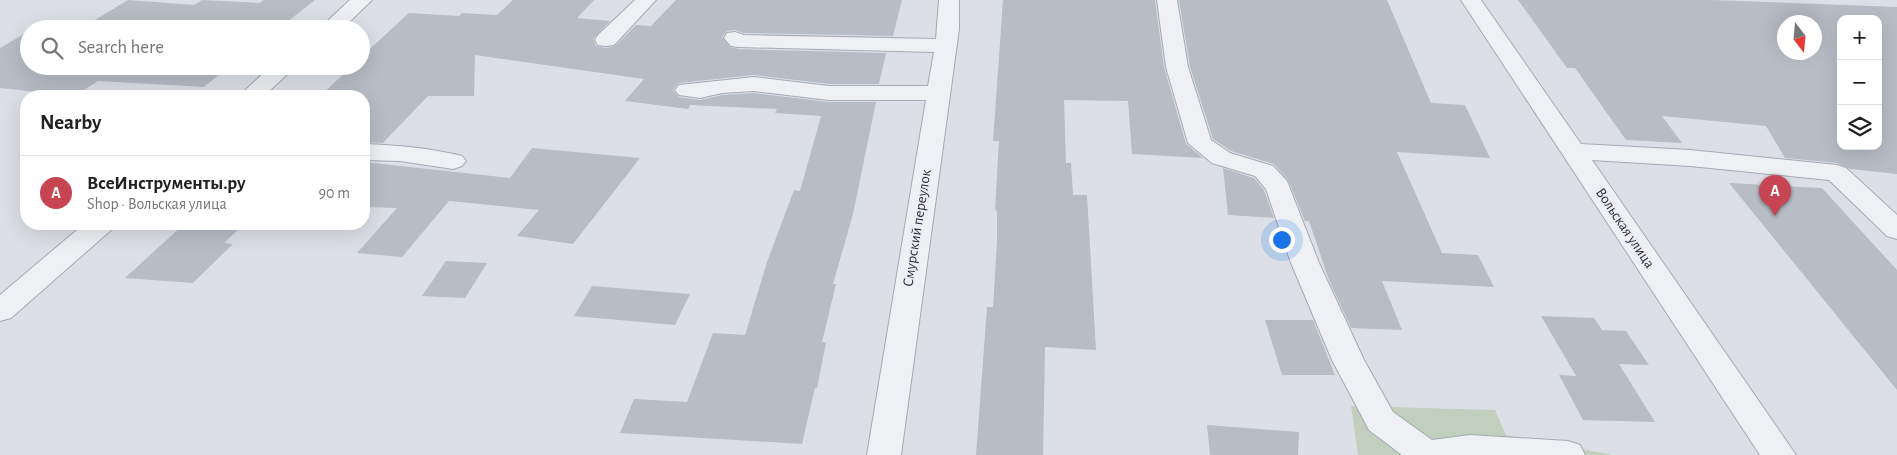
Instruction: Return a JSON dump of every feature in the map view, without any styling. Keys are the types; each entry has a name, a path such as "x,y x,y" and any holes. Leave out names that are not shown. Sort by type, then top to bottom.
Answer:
{"street":[{"path":"339,20 362,0"},
{"path":"606,40 646,0"},
{"name":"Смурский переулок","path":"884,455 945,46 949,0"},
{"path":"1167,0 1177,67 1200,143 1221,158 1264,171 1278,187 1305,263 1348,360 1381,421 1427,455 1470,449 1568,455"},
{"name":"Вольская улица","path":"1471,0 1779,455"},
{"path":"736,38 739,41 945,46"},
{"path":"257,90 274,75"},
{"path":"686,90 700,91 722,86 754,84 829,93 938,93"},
{"path":"1572,150 1690,158 1837,173 1897,230"},
{"path":"370,152 400,153 453,161"},
{"path":"0,311 94,230"}],"green space":[{"path":"1351,406 1495,410 1506,435 1613,455 1358,455"}],"building":[{"path":"128,0 194,5 202,0 260,3 264,0 315,0 289,20 95,20"},
{"path":"513,0 594,0 577,18 610,21 593,39 596,46 606,48 615,46 636,25 651,26 676,0 902,0 893,36 744,33 735,30 727,31 722,37 730,47 739,49 886,53 879,84 829,84 754,75 679,83 673,90 679,97 700,100 722,95 754,93 829,102 876,102 853,214 833,284 836,284 822,342 826,343 817,388 815,388 802,444 620,433 634,399 687,402 713,333 745,335 767,262 794,190 800,191 821,116 775,113 777,109 690,105 688,109 625,101 644,79 475,55 474,96 428,96 383,143 370,142 370,90 326,90 342,75 370,75 370,49 409,13 459,16 462,13 497,15"},
{"path":"1003,0 1155,0 1164,67 1186,144 1203,158 1132,154 1128,101 1064,100 1066,163 1071,163 1073,195 1087,195 1096,350 1045,347 1043,455 976,455 987,307 993,307 997,242 997,211 995,210 999,141 993,141"},
{"path":"1179,0 1387,0 1431,103 1465,105 1490,158 1397,152 1442,253 1478,255 1494,287 1382,281 1402,330 1351,328 1329,280 1309,221 1305,221 1288,180 1274,164 1231,151 1213,139 1190,67"},
{"path":"1518,0 1711,0 1897,7 1897,174 1850,169 1837,163 1785,158 1766,126 1662,116 1682,143 1626,140 1575,68 1567,68"},
{"path":"20,36 20,75 219,75 204,87 98,81 84,90 20,90 0,88 0,48"},
{"path":"532,148 640,158 573,244 517,236 539,210 449,201 402,257 357,253 397,208 370,207 370,163 510,178"},
{"path":"1223,168 1254,178 1264,190 1274,218 1228,215"},
{"path":"1729,183 1822,188 1897,270 1897,390"},
{"path":"177,230 238,230 224,243 233,244 193,283 125,278"},
{"path":"446,261 487,263 465,298 422,296"},
{"path":"592,286 690,294 675,325 574,316"},
{"path":"1541,316 1594,318 1602,330 1626,331 1649,365 1619,364 1655,422 1583,420 1559,375 1576,376"},
{"path":"1265,320 1313,320 1335,375 1282,375"},
{"path":"1207,425 1299,432 1298,455 1210,455"}],"place":[{"name":"ВсеИнструменты.ру","path":"1775,216"}]}
